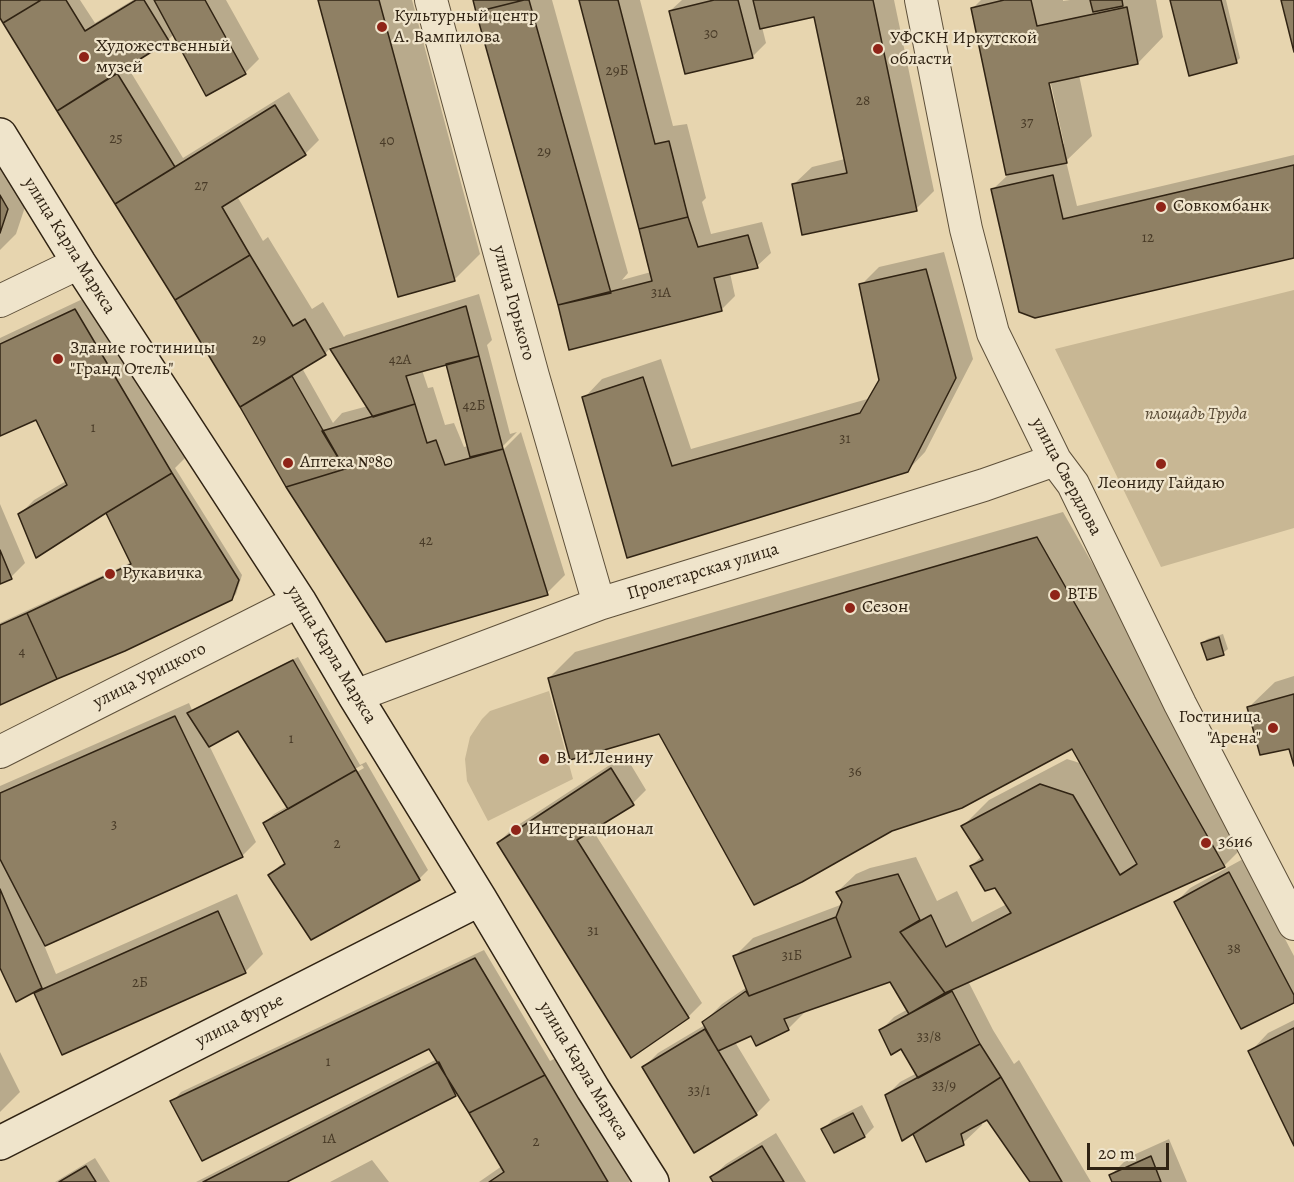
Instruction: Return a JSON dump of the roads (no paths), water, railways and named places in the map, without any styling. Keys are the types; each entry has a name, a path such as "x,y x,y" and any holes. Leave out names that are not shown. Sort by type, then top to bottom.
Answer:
{"main road":[{"name":"улица Карла Маркса","path":"0,135 79,263 299,601 592,1089 652,1182"},
{"name":"улица Фурье","path":"0,1143 480,899"}],"street":[{"name":"улица Горького","path":"431,0 533,376 598,604"},
{"name":"улица Свердлова","path":"921,0 966,229 993,333 1055,460 1073,484 1180,704 1294,924"},
{"path":"0,301 79,263"},
{"name":"Пролетарская улица","path":"355,696 598,604 984,485 1055,460"},
{"name":"улица Урицкого","path":"0,752 299,601"}],"place":[{"name":"Культурный центр А. Вампилова","path":"382,27"},
{"name":"УФСКН Иркутской области","path":"878,49"},
{"name":"Художественный музей","path":"84,57"},
{"name":"Совкомбанк","path":"1161,207"},
{"name":"Здание гостиницы \"Гранд Отель\"","path":"58,359"},
{"name":"Аптека №80","path":"288,463"},
{"name":"Леониду Гайдаю","path":"1161,464"},
{"name":"Рукавичка","path":"110,574"},
{"name":"ВТБ","path":"1055,595"},
{"name":"Сезон","path":"850,608"},
{"name":"Гостиница \"Арена\"","path":"1273,728"},
{"name":"В. И.Ленину","path":"544,759"},
{"name":"Интернационал","path":"516,830"},
{"name":"36и6","path":"1206,843"}],"park label":[{"name":"площадь Труда","path":"1196,415"}]}
